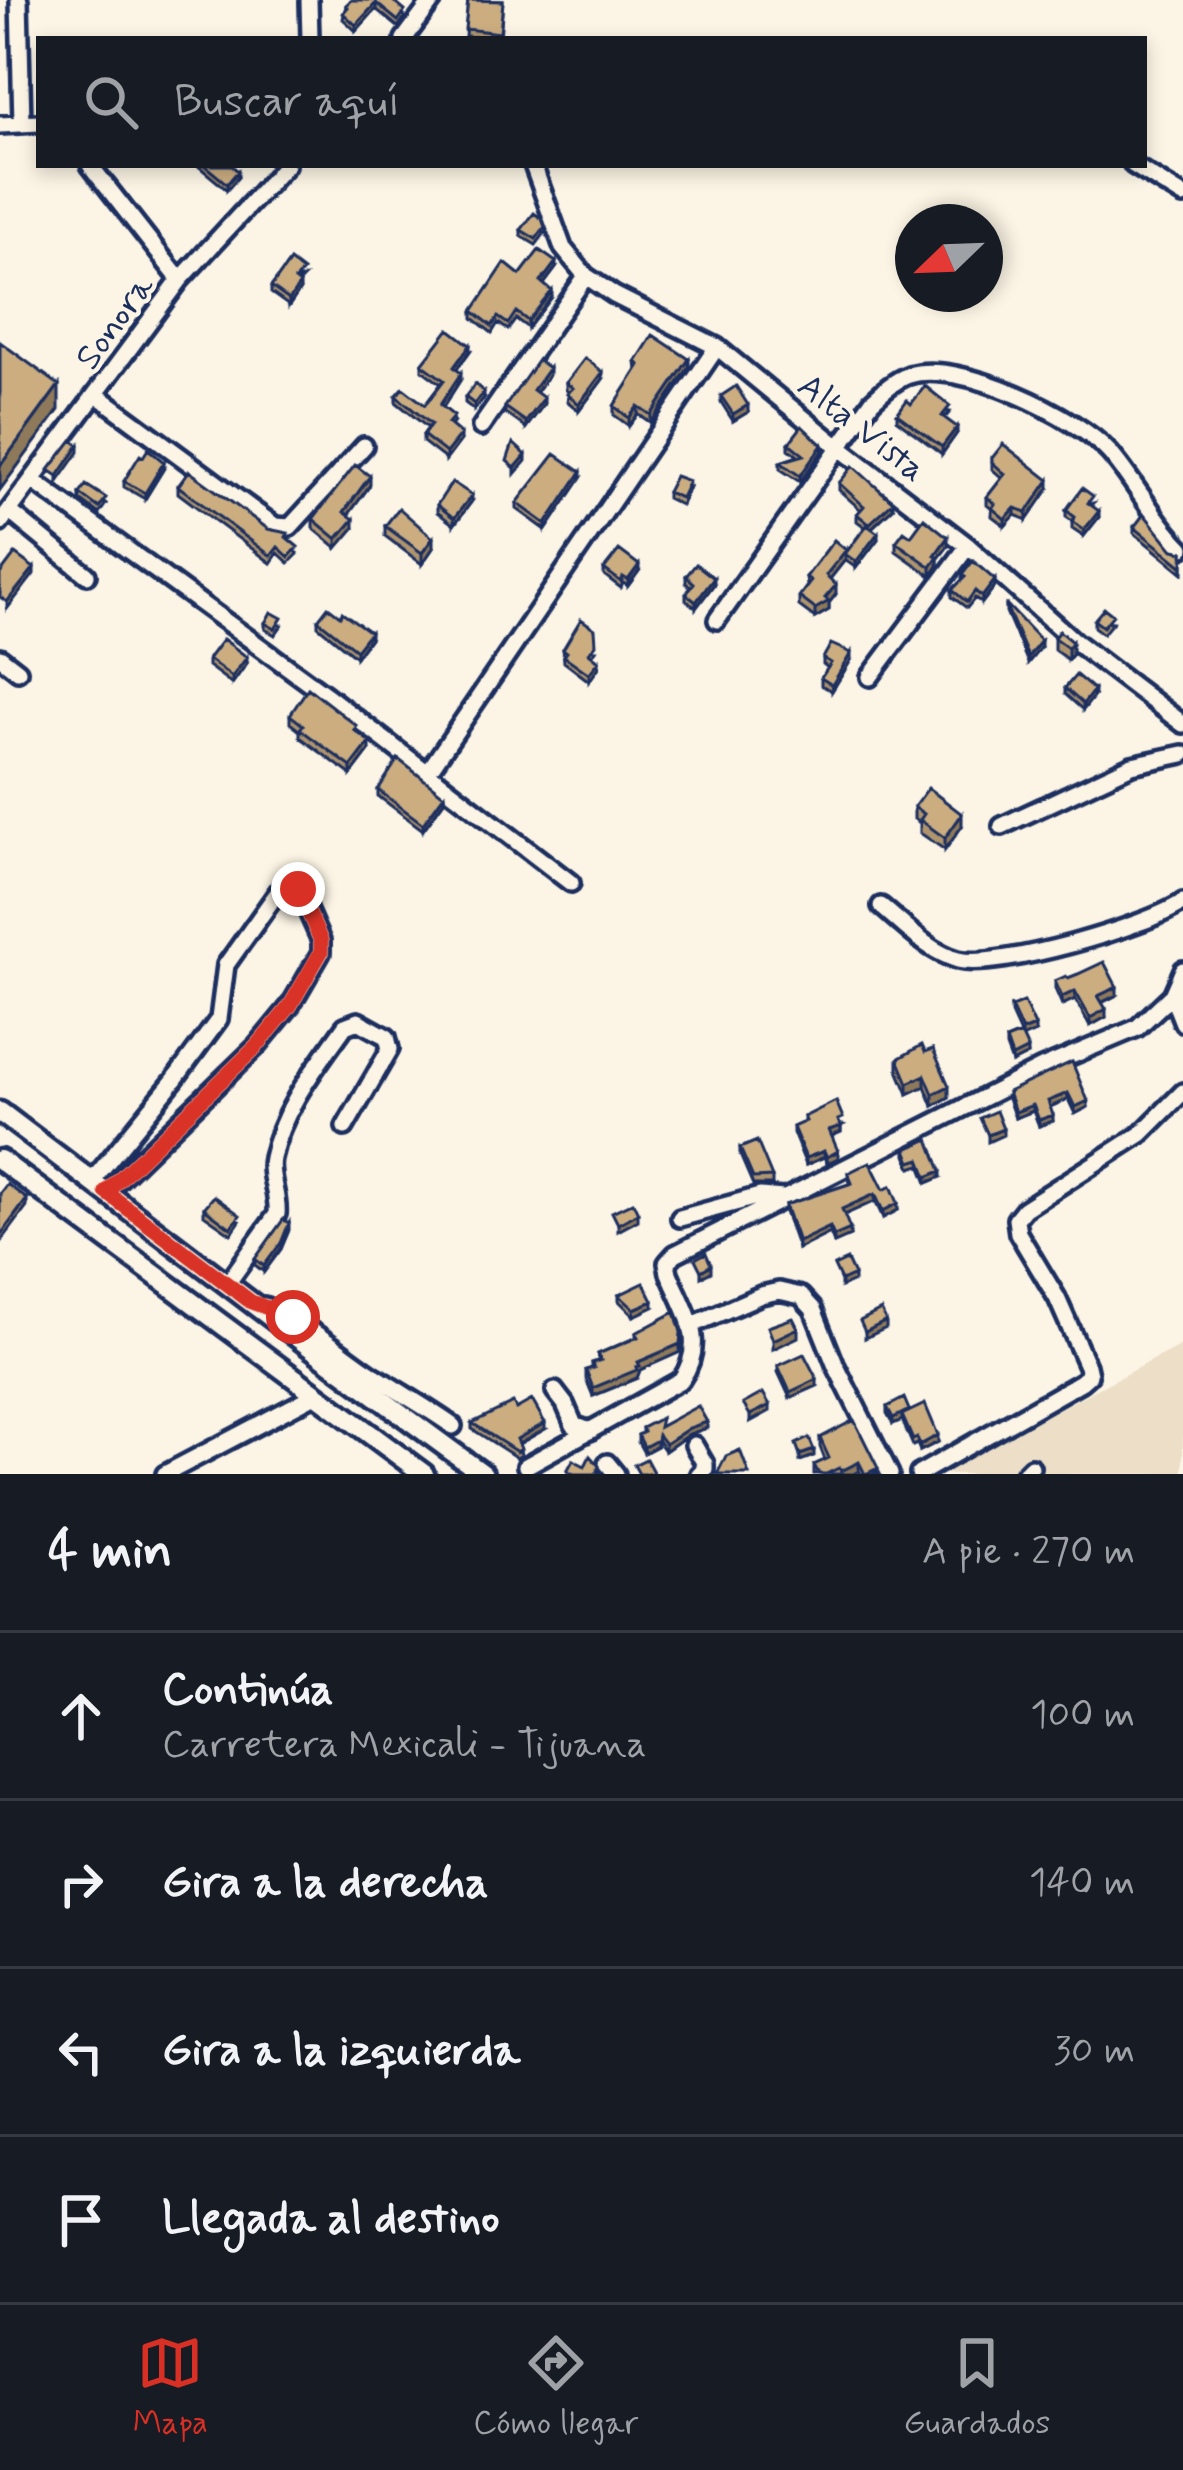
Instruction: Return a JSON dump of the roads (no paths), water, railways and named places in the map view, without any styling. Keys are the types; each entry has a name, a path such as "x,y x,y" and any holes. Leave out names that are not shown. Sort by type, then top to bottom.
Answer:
{"main road":[{"path":"0,1112 483,1474"},
{"path":"0,1160 315,1394 401,1466 424,1474"}],"street":[{"path":"0,125 31,123 19,0"},
{"path":"309,0 310,36"},
{"path":"406,36 433,0"},
{"path":"92,168 180,280"},
{"name":"Sonora","path":"4,517 180,280 283,168"},
{"name":"Alta Vista","path":"534,168 562,248 586,276 614,296 717,347 968,546 1074,641 1183,724"},
{"path":"1138,168 1183,196"},
{"path":"481,427 586,276"},
{"path":"428,772 717,347"},
{"path":"717,620 872,401 912,374 945,374 1000,386 1052,411 1106,449 1162,528 1182,548"},
{"path":"97,395 282,529 290,527 364,446"},
{"path":"32,480 571,883"},
{"path":"4,517 87,574"},
{"path":"870,677 968,546"},
{"path":"0,657 18,670"},
{"path":"1002,826 1132,765 1183,754"},
{"path":"284,886 298,889 321,941 321,952 290,1006 257,1046 99,1186 219,1019 226,965 278,892 284,886"},
{"path":"881,907 927,944 964,962 989,961 1133,926 1183,902"},
{"path":"526,1466 681,1380 696,1348 668,1263 675,1254 1042,1068 1120,1037 1150,1019 1172,995 1183,970"},
{"path":"1172,995 1183,1023"},
{"path":"227,1284 278,1214 272,1159 295,1098 345,1026 358,1021 386,1037 390,1049 345,1127"},
{"path":"919,1474 1089,1375 1057,1298 1018,1233 1016,1220 1024,1209 1141,1134 1183,1092"},
{"path":"680,1217 760,1196 786,1198"},
{"path":"690,1326 761,1295 779,1291 801,1295 813,1309 890,1474"},
{"path":"251,1302 293,1317 453,1426"},
{"path":"555,1391 574,1425 590,1431"},
{"path":"165,1474 315,1394"},
{"path":"694,1445 705,1465 699,1474"}]}
